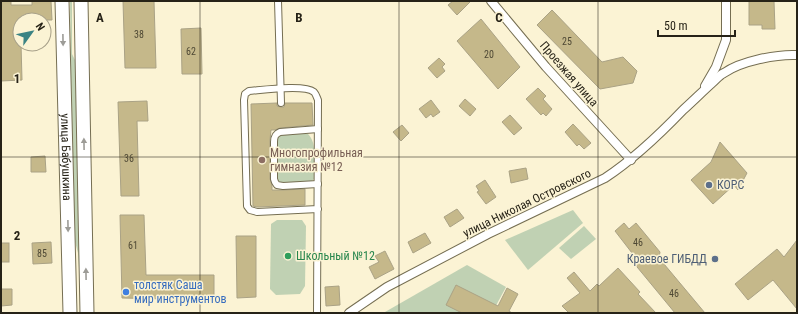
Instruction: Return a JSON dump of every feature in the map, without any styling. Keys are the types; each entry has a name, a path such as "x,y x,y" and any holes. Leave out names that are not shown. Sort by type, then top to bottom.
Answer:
{"main road":[{"name":"улица Бабушкина","path":"62,1 70,313"},
{"name":"улица Бабушкина","path":"81,1 86,313"}],"street":[{"path":"278,1 281,103"},
{"name":"Проезжая улица","path":"491,1 546,67 631,160"},
{"path":"700,93 716,67 726,40 726,1"},
{"path":"700,93 724,73 738,66 755,60 788,54 797,55"},
{"path":"317,313 318,209 318,100 313,92 306,88 282,88 249,91 245,94 244,100 247,206 250,210 256,212 318,209"},
{"name":"улица Николая Островского","path":"349,313 387,287 488,234 605,178 631,160 662,132 700,93"},
{"path":"318,129 277,133 274,137 274,179 277,185 283,186 318,184"}],"green space":[{"path":"70,1 72,1 72,54 77,64 81,299 78,253 73,234"},
{"path":"286,133 304,133 308,134 311,138 314,148 314,179 312,181 278,182 276,169 277,140 280,135"},
{"path":"573,210 583,223 528,270 505,240"},
{"name":"Школьный №12","path":"277,220 302,220 306,226 305,286 300,294 276,295 270,289 271,224"},
{"path":"584,226 596,239 571,259 559,248"},
{"path":"467,265 506,287 492,313 385,312"}],"building":[{"path":"1,1 11,1 11,5 32,5 32,1 51,1 52,12 12,12 12,52 21,52 22,80 1,81"},
{"path":"123,1 154,1 156,68 125,68"},
{"path":"453,1 471,1 457,15 448,5"},
{"path":"749,1 774,1 775,29 762,29 762,25 749,25"},
{"path":"552,10 602,62 623,57 637,71 633,83 600,89 537,25"},
{"path":"481,19 520,67 498,89 457,41"},
{"path":"201,28 202,74 182,74 181,29"},
{"path":"439,58 445,64 442,67 445,71 437,78 428,68"},
{"path":"538,88 546,96 543,99 552,109 546,116 543,113 541,115 526,99"},
{"path":"465,99 476,109 470,116 459,106"},
{"path":"431,100 440,112 433,117 431,114 426,118 419,109"},
{"path":"147,101 148,121 137,121 139,196 121,196 118,102"},
{"name":"Многопрофильная гимназия №12","path":"277,103 277,106 284,107 285,103 312,103 313,125 271,130 270,140 270,179 272,190 305,189 305,205 257,207 253,206 251,104"},
{"path":"510,115 522,128 514,135 502,122"},
{"path":"573,124 591,143 584,149 579,144 577,146 565,132"},
{"path":"402,125 409,133 401,141 393,132"},
{"path":"720,142 747,173 738,190 734,185 713,204 691,180 711,162"},
{"path":"45,156 46,172 31,172 31,157"},
{"path":"526,168 528,179 511,183 509,171"},
{"path":"485,180 496,197 486,204 477,192 479,191 476,186"},
{"path":"457,209 464,218 450,227 444,217"},
{"path":"120,215 144,215 146,275 214,275 214,300 122,298"},
{"path":"624,223 629,229 636,223 660,252 659,258 705,313 675,313 628,256 632,253 615,231"},
{"path":"425,233 431,243 413,253 408,242"},
{"path":"236,236 256,236 256,297 237,298"},
{"path":"797,240 797,309 773,280 748,300 735,284 777,249 784,257"},
{"path":"51,242 52,263 33,264 32,243"},
{"path":"1,243 9,243 9,262 1,262"},
{"path":"385,251 394,269 375,279 369,267 379,262 375,256"},
{"path":"618,268 640,292 638,294 656,313 569,313 562,306 580,293 567,278 574,272 590,291 597,284 599,286"},
{"path":"456,285 498,306 507,288 518,294 509,311 512,313 462,313 446,305"},
{"path":"339,286 340,305 326,306 325,287"},
{"path":"1,289 12,289 12,305 1,306"}],"place":[{"name":"Многопрофильная гимназия №12","path":"262,160"},
{"name":"КОРС","path":"709,185"},
{"name":"Школьный №12","path":"288,256"},
{"name":"Краевое ГИБДД","path":"715,259"},
{"name":"толстяк Саша мир инструментов","path":"126,292"}]}
